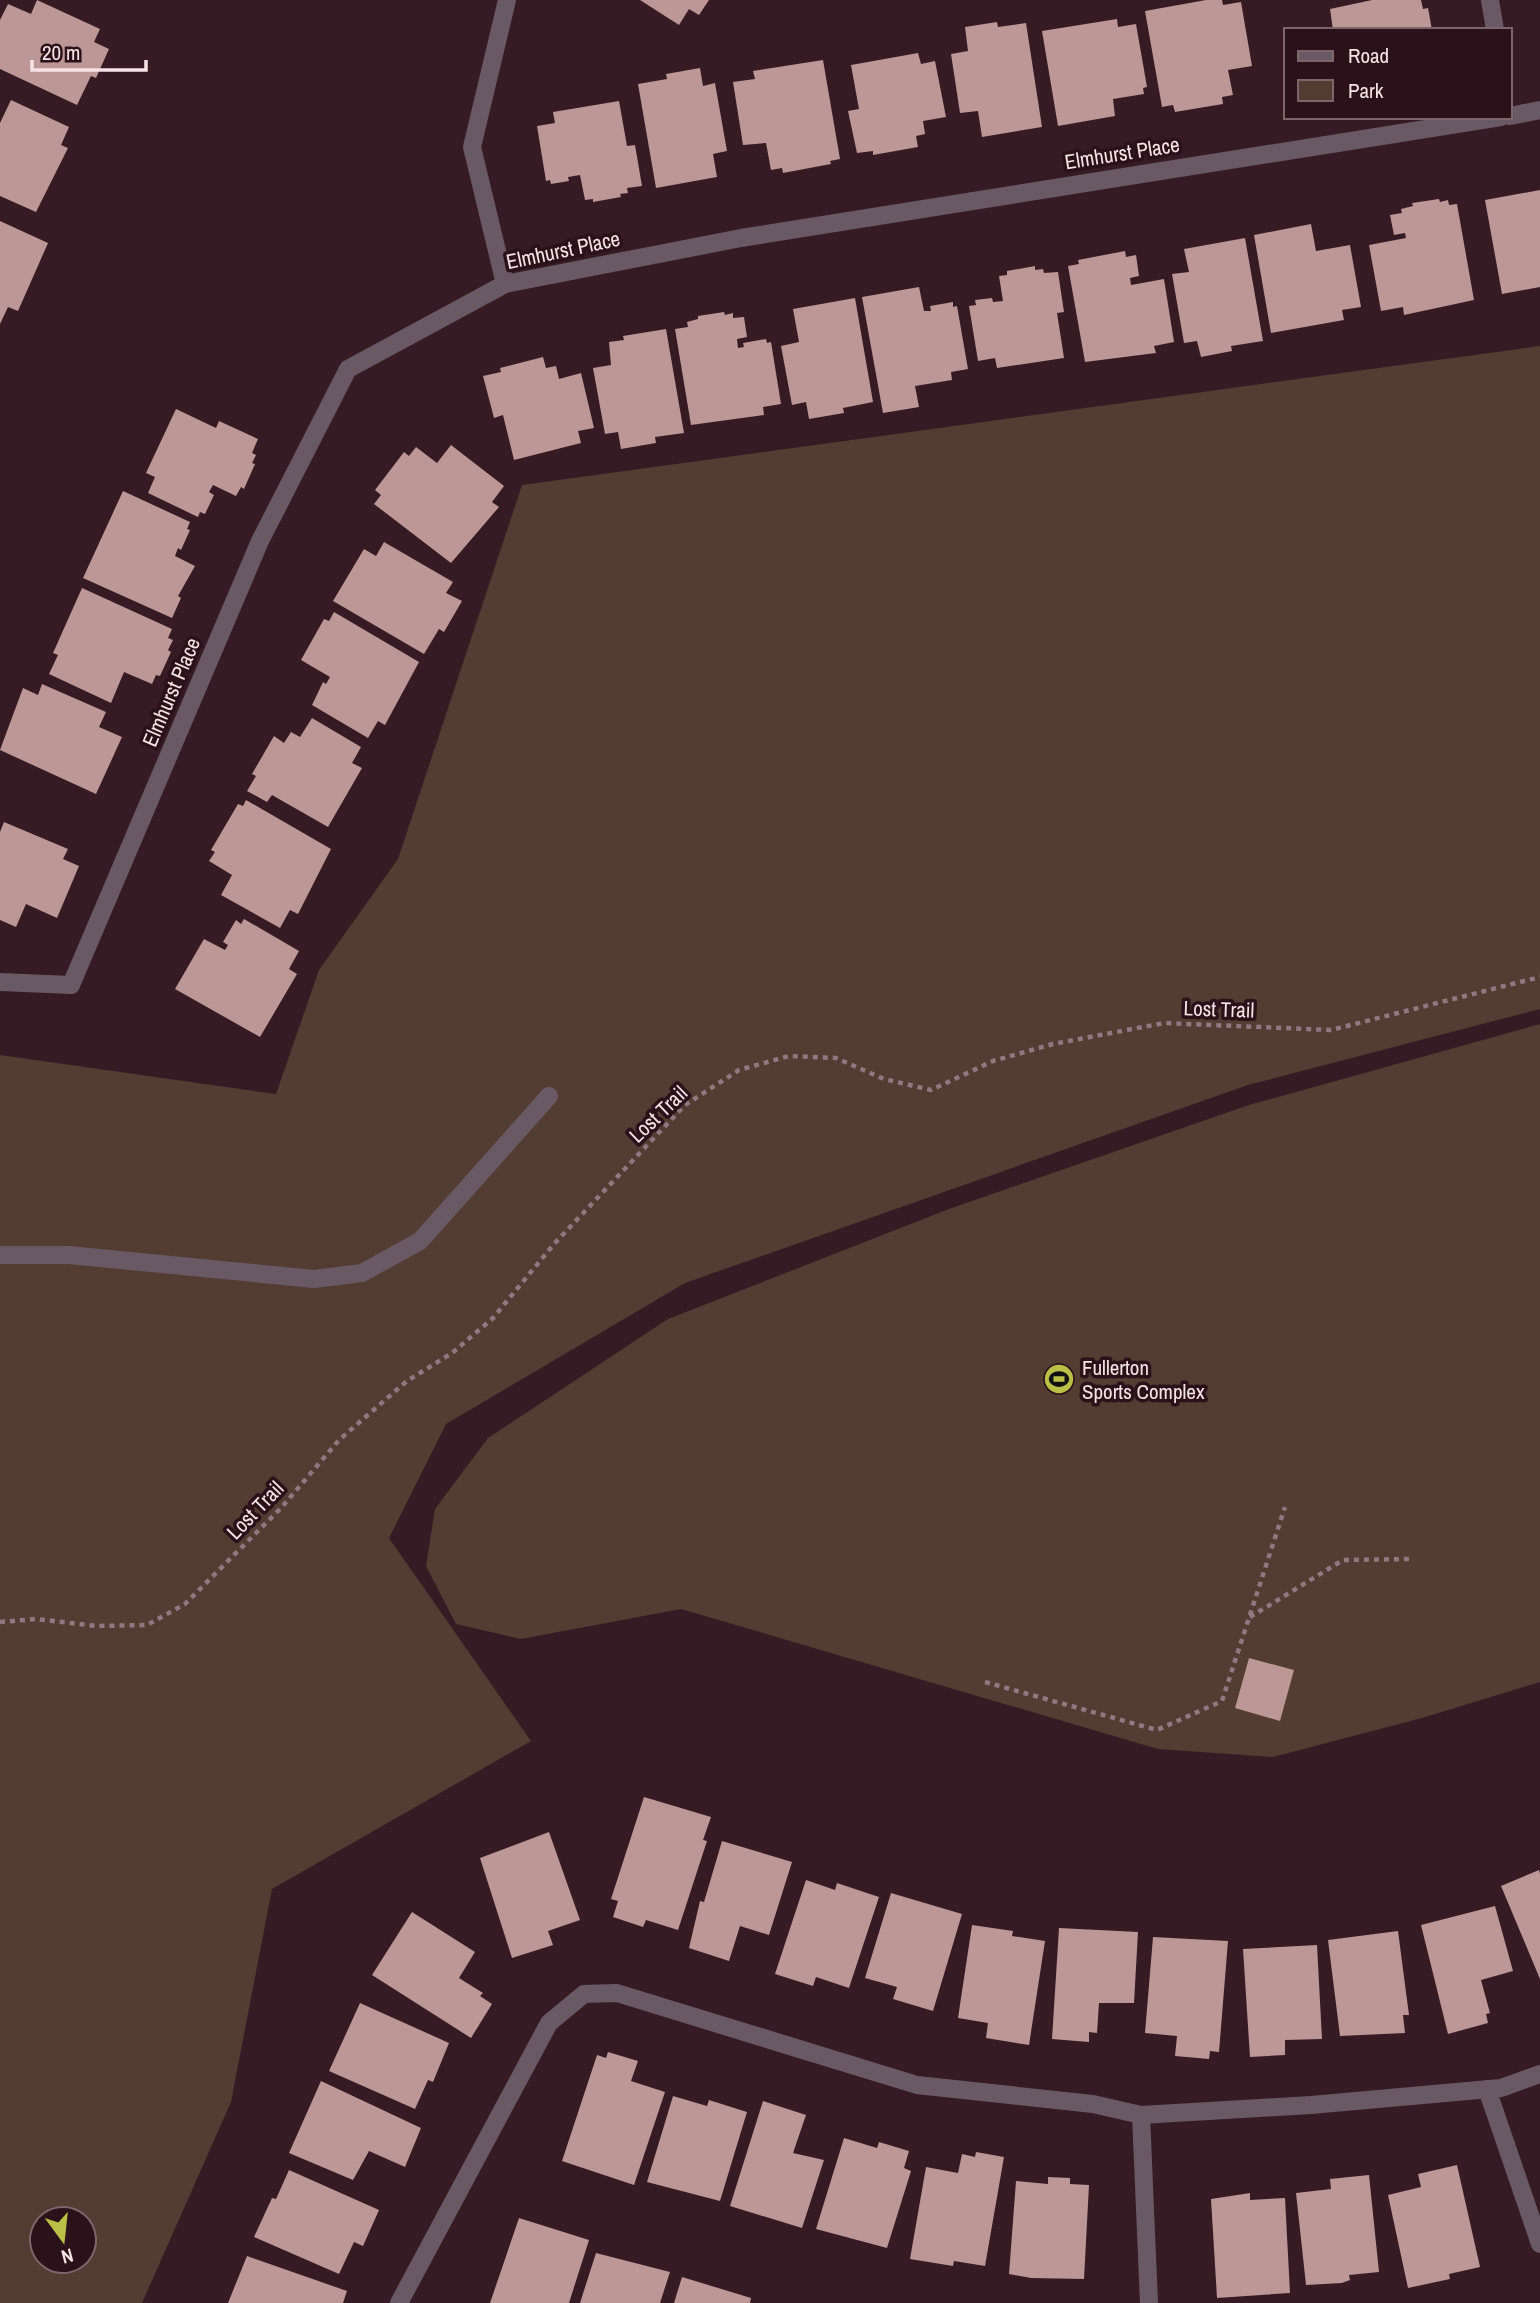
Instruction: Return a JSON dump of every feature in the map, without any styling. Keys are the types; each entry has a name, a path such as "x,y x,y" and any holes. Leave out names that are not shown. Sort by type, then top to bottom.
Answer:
{"street":[{"path":"505,284 472,147 507,0"},
{"path":"1490,0 1495,28"},
{"path":"1512,115 1540,110"},
{"name":"Elmhurst Place","path":"0,982 71,985 260,541 348,369 505,284 741,238 1488,119"},
{"path":"0,1255 69,1255 314,1279 362,1273 420,1241 549,1096"},
{"path":"399,2303 549,2023 584,1994 618,1993 917,2085 1093,2104 1141,2115 1311,2105 1501,2088 1540,2074"},
{"path":"1487,2089 1540,2244"},
{"path":"1141,2115 1149,2303"}],"path":[{"name":"Lost Trail","path":"0,1622 36,1619 97,1626 147,1625 185,1604 282,1507 339,1440 407,1381 452,1353 493,1318 554,1244 685,1105 739,1070 789,1056 836,1058 884,1079 932,1090 993,1061 1054,1044 1164,1023 1331,1030 1540,977"},
{"path":"985,1682 1157,1730 1222,1701 1285,1507"},
{"path":"1249,1618 1343,1560 1409,1559"}],"green space":[{"path":"1540,346 1540,1009 1248,1085 685,1283 446,1424 389,1538 531,1741 272,1889 231,2102 142,2303 0,2303 0,1055 276,1094 319,970 398,859 522,485"},
{"name":"Fullerton Sports Complex","path":"1540,1024 1540,1682 1422,1718 1273,1757 1158,1749 681,1609 521,1639 456,1624 426,1566 435,1509 488,1438 668,1319 949,1209 1249,1105"}],"building":[{"path":"37,0 100,29 94,42 109,49 96,78 91,76 77,105 0,69 0,20 8,4 31,14"},
{"path":"640,0 709,0 699,15 689,9 679,25"},
{"path":"1206,0 1222,0 1223,5 1241,2 1252,66 1228,70 1233,95 1222,97 1223,104 1175,112 1173,105 1162,107 1145,11"},
{"path":"1372,0 1421,0 1423,9 1428,8 1432,28 1333,28 1330,9"},
{"path":"1117,19 1118,27 1136,24 1147,87 1143,88 1144,94 1113,99 1115,116 1058,126 1042,31"},
{"path":"997,22 998,27 1026,23 1042,127 982,137 978,111 960,113 951,54 968,51 965,27"},
{"path":"918,53 921,64 935,61 946,117 923,121 925,134 916,136 918,147 873,155 873,151 857,153 848,111 859,109 851,65"},
{"path":"823,60 840,159 830,161 831,164 783,173 782,168 771,170 766,143 743,145 733,82 755,79 753,71"},
{"path":"700,68 703,86 715,83 727,151 713,154 717,177 656,188 638,84 667,79 666,74"},
{"path":"11,100 69,127 61,145 68,148 36,212 0,196 0,123"},
{"path":"619,101 627,146 635,145 642,186 627,188 628,193 620,194 621,197 593,202 593,199 585,200 580,175 568,177 569,181 551,184 550,180 546,181 537,126 555,123 553,112"},
{"path":"1540,190 1540,287 1502,294 1485,200"},
{"path":"1439,199 1440,202 1448,200 1449,205 1457,204 1474,300 1404,315 1403,307 1381,311 1369,245 1406,238 1405,233 1394,235 1390,215 1402,213 1401,209 1413,206 1412,203"},
{"path":"0,221 48,243 18,311 8,307 0,324"},
{"path":"1311,224 1316,251 1350,245 1361,307 1342,310 1344,320 1271,333 1254,235"},
{"path":"1245,238 1263,341 1231,346 1232,351 1201,357 1197,341 1184,343 1172,274 1189,272 1184,249"},
{"path":"1125,251 1126,257 1136,255 1139,276 1130,278 1131,285 1164,279 1174,342 1154,346 1156,353 1085,362 1068,266 1079,264 1078,260"},
{"path":"1035,266 1035,270 1043,269 1044,273 1058,272 1064,312 1057,313 1064,358 997,368 995,358 978,361 969,306 976,305 975,300 992,298 993,302 1003,301 999,276 1007,275 1007,271"},
{"path":"919,287 924,311 931,311 930,306 953,302 953,307 957,306 968,369 951,372 952,380 915,386 919,407 883,413 862,297"},
{"path":"855,298 873,402 843,408 844,413 809,419 806,402 792,405 781,346 799,342 793,309"},
{"path":"724,312 725,315 733,313 733,318 744,317 747,337 737,339 738,348 744,347 743,343 766,339 767,343 771,342 781,404 763,407 764,415 691,425 675,329 688,327 687,322 698,319 698,316"},
{"path":"666,329 684,433 655,437 656,443 621,449 618,432 605,434 593,368 611,365 609,342 624,340 623,336"},
{"path":"543,357 546,368 556,366 559,379 581,373 594,428 578,431 581,443 514,460 503,415 494,418 483,376 501,372 500,368"},
{"path":"176,409 216,428 219,421 258,439 252,453 256,455 252,463 255,464 244,489 241,487 236,496 213,485 209,492 214,495 205,514 200,512 198,517 148,493 155,477 146,473"},
{"path":"451,445 504,486 492,502 499,507 451,563 374,504 381,495 375,490 404,452 409,456 416,447 437,463"},
{"path":"123,491 190,522 187,529 190,530 181,550 178,548 175,556 195,566 178,596 181,598 172,618 83,578"},
{"path":"384,542 453,582 446,593 462,601 444,632 439,629 424,654 333,601 364,549 376,556"},
{"path":"82,588 172,629 168,638 173,640 168,650 171,652 160,676 156,675 152,684 124,672 111,703 49,674 58,655 53,653"},
{"path":"334,612 419,662 385,725 378,721 368,738 312,705 323,682 326,684 330,677 301,660 324,619 329,621"},
{"path":"42,684 106,712 99,727 122,737 96,794 0,750 23,688 38,695"},
{"path":"312,718 361,747 352,763 362,768 328,827 272,795 267,802 247,791 256,776 252,774 274,736 284,743 291,732 300,737"},
{"path":"246,800 331,849 298,914 290,910 280,928 221,895 232,875 209,861 215,852 211,850 238,804 243,806"},
{"path":"4,822 68,849 63,859 79,866 57,918 26,904 16,927 0,920 0,832"},
{"path":"244,919 299,951 289,969 297,974 260,1037 175,989 204,939 225,950 228,945 223,942 236,920 241,924"},
{"path":"1249,1658 1294,1670 1280,1721 1235,1708"},
{"path":"644,1797 711,1817 703,1840 707,1841 678,1930 646,1920 643,1927 613,1917 618,1901 611,1899"},
{"path":"549,1832 580,1920 548,1931 553,1945 512,1958 480,1858"},
{"path":"722,1841 792,1862 769,1935 740,1926 729,1961 689,1948 700,1901 704,1902"},
{"path":"1539,1870 1540,1874 1540,1979 1501,1886"},
{"path":"806,1880 835,1890 837,1883 879,1897 849,1988 816,1977 813,1986 775,1974"},
{"path":"891,1893 962,1914 933,2011 893,1999 897,1987 865,1978"},
{"path":"1495,1906 1513,1971 1481,1980 1490,2013 1486,2014 1488,2023 1448,2034 1421,1925"},
{"path":"412,1912 475,1952 459,1978 483,1993 480,1996 492,2004 471,2038 372,1975"},
{"path":"972,1925 1013,1931 1012,1936 1045,1941 1029,2045 986,2038 988,2023 958,2018"},
{"path":"1059,1928 1138,1932 1134,2003 1099,2003 1097,2033 1089,2032 1089,2042 1052,2039"},
{"path":"1398,1931 1409,2015 1403,2015 1405,2033 1340,2036 1328,1940"},
{"path":"1153,1937 1228,1941 1219,2052 1210,2051 1209,2059 1175,2056 1177,2036 1145,2033"},
{"path":"1317,1945 1322,2039 1285,2040 1285,2055 1250,2057 1243,1949"},
{"path":"360,2003 449,2043 433,2082 428,2080 415,2109 329,2071"},
{"path":"608,2052 638,2061 631,2081 665,2092 634,2185 562,2161 597,2055 606,2058"},
{"path":"321,2081 421,2128 405,2167 369,2151 353,2180 289,2153"},
{"path":"673,2096 707,2106 709,2100 747,2112 720,2201 647,2182"},
{"path":"763,2101 806,2115 793,2153 824,2160 802,2228 730,2206"},
{"path":"844,2138 877,2148 879,2142 909,2151 904,2168 911,2171 887,2248 816,2229"},
{"path":"976,2152 1004,2157 985,2266 954,2261 953,2266 910,2259 926,2167 958,2173 962,2154 975,2157"},
{"path":"1457,2165 1480,2267 1449,2274 1450,2279 1408,2288 1388,2195 1421,2187 1418,2174"},
{"path":"289,2170 379,2210 363,2246 354,2242 339,2274 254,2237 272,2198 276,2199"},
{"path":"1369,2175 1379,2272 1349,2275 1350,2280 1342,2283 1306,2285 1296,2193 1331,2189 1330,2179"},
{"path":"1048,2177 1070,2178 1070,2184 1089,2185 1084,2279 1031,2278 1009,2274 1016,2181 1048,2184"},
{"path":"1250,2193 1250,2200 1285,2198 1290,2293 1217,2298 1211,2199"},
{"path":"519,2218 589,2240 569,2303 490,2303"},
{"path":"596,2253 670,2272 660,2303 580,2303"},
{"path":"247,2256 347,2291 343,2303 228,2303"},
{"path":"682,2277 751,2298 750,2303 674,2303"}],"place":[{"name":"Fullerton Sports Complex","path":"1059,1379"}]}
